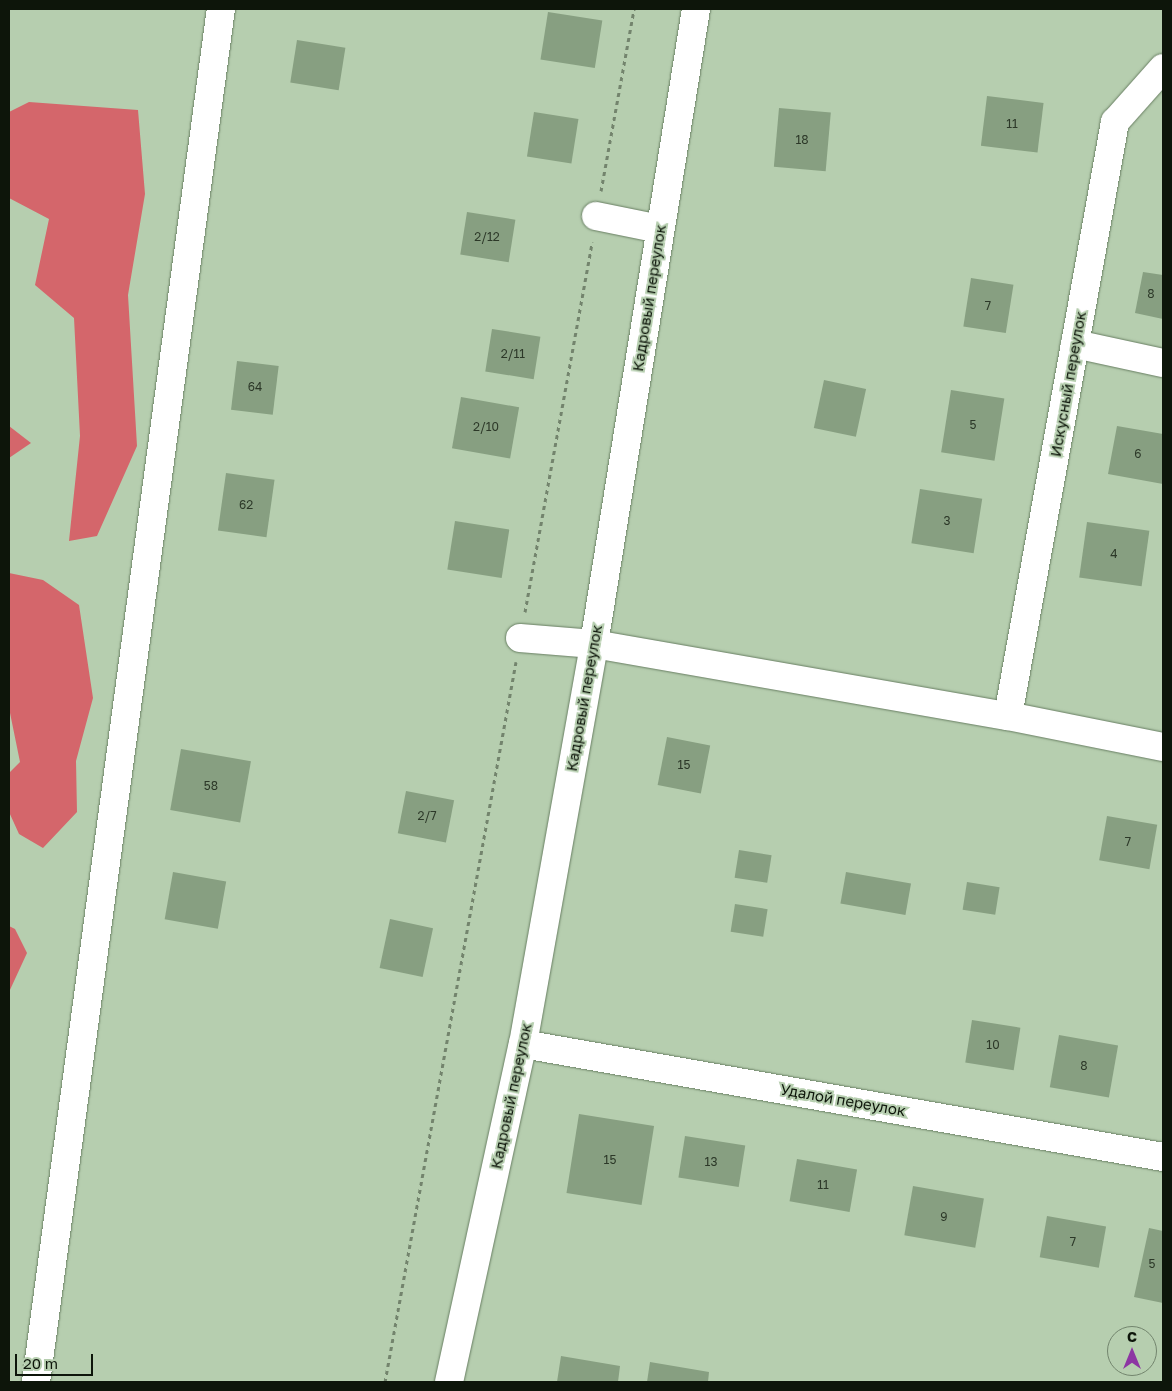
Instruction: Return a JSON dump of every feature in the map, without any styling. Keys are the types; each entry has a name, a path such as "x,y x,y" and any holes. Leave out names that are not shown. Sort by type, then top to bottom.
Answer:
{"street":[{"path":"36,1382 221,9"},
{"name":"Кадровый переулок","path":"449,1382 523,1044 594,644 696,9"},
{"name":"Искусный переулок","path":"1008,716 1115,122 1163,68"},
{"path":"596,216 660,229"},
{"path":"1075,344 1163,363"},
{"path":"520,638 594,644 1008,716 1163,747"},
{"name":"Удалой переулок","path":"523,1044 1163,1157"}],"path":[{"path":"385,1382 634,9"}],"shaded area":[{"path":"29,102 138,110 145,194 128,295 137,446 97,536 69,541 80,436 74,318 35,285 49,219 9,198 9,112"},
{"path":"9,426 31,443 9,458"},
{"path":"9,573 43,580 79,605 93,698 76,761 77,812 43,848 19,834 9,812 9,773 20,762 9,708"},
{"path":"9,926 15,929 27,953 9,992"}],"building":[{"path":"548,12 602,21 595,68 540,59"},
{"path":"297,40 345,48 339,90 290,82"},
{"path":"987,96 1044,103 1037,153 981,146"},
{"path":"779,108 831,113 826,171 774,167"},
{"path":"534,112 578,119 571,163 527,156"},
{"path":"467,212 515,220 509,262 460,254"},
{"path":"1143,272 1163,275 1163,319 1135,313"},
{"path":"971,278 1013,285 1006,333 963,326"},
{"path":"492,329 540,337 534,379 485,371"},
{"path":"237,361 279,366 273,415 231,410"},
{"path":"824,380 866,389 856,437 814,428"},
{"path":"951,390 1004,398 994,461 941,452"},
{"path":"461,397 519,407 510,458 452,448"},
{"path":"1117,426 1163,434 1163,484 1108,474"},
{"path":"226,473 275,480 266,537 218,530"},
{"path":"920,489 982,499 974,553 911,543"},
{"path":"455,521 509,530 502,578 447,569"},
{"path":"1087,522 1149,531 1142,586 1079,577"},
{"path":"667,737 710,745 701,793 658,785"},
{"path":"181,749 251,761 240,822 170,810"},
{"path":"406,791 454,800 446,843 398,833"},
{"path":"1107,816 1157,825 1149,869 1099,860"},
{"path":"739,850 772,855 767,883 735,878"},
{"path":"173,872 226,881 218,929 165,919"},
{"path":"846,872 911,883 905,915 840,904"},
{"path":"967,882 1000,887 995,915 963,910"},
{"path":"735,904 768,909 763,937 731,932"},
{"path":"390,919 433,928 423,977 380,968"},
{"path":"972,1020 1020,1028 1014,1070 965,1062"},
{"path":"1059,1035 1118,1045 1109,1098 1050,1087"},
{"path":"579,1114 654,1126 642,1205 566,1193"},
{"path":"685,1136 745,1146 739,1187 678,1177"},
{"path":"797,1159 857,1170 850,1212 790,1201"},
{"path":"913,1186 984,1199 975,1248 904,1235"},
{"path":"1047,1216 1106,1226 1099,1268 1040,1257"},
{"path":"1149,1228 1163,1231 1163,1303 1134,1297"},
{"path":"561,1356 620,1366 618,1382 557,1382"},
{"path":"650,1362 709,1372 708,1382 647,1382"}]}
